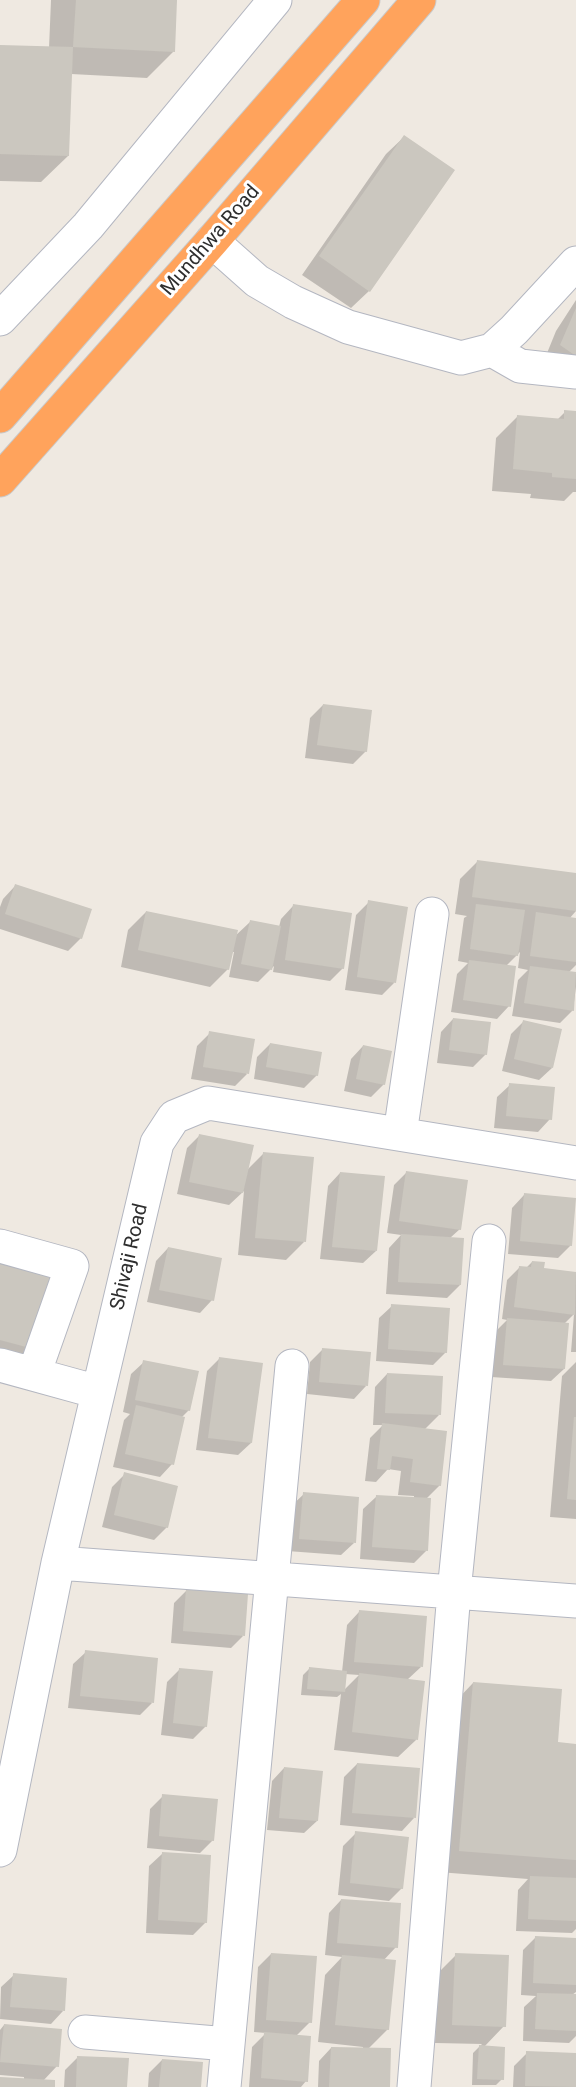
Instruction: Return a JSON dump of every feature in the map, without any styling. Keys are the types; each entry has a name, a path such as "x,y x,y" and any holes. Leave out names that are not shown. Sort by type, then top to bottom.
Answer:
{"highway":[{"path":"0,416 363,0"},
{"name":"Mundhwa Road","path":"0,480 212,241 413,2"}],"street":[{"path":"0,319 88,226 275,0"},
{"path":"212,241 257,281 293,302 348,327 461,358 492,350 514,330 576,263"},
{"path":"492,350 520,366 576,372"},
{"path":"400,1134 432,914"},
{"name":"Shivaji Road","path":"0,1850 6,1787 157,1143 174,1117 208,1103 576,1163"},
{"path":"414,2087 454,1592 489,1241"},
{"path":"0,1246 72,1266 33,1374"},
{"path":"0,1365 98,1392"},
{"path":"224,2087 292,1366"},
{"path":"58,1563 576,1601"},
{"path":"85,2032 228,2044"}],"building":[{"path":"76,0 177,0 175,52 73,47"},
{"path":"0,45 73,47 69,156 0,154"},
{"path":"404,135 455,170 370,292 319,256"},
{"path":"576,308 576,356 560,345"},
{"path":"564,410 576,411 576,479 552,477 552,473 513,469 517,415 564,419"},
{"path":"323,704 372,710 367,752 317,745"},
{"path":"477,860 576,873 576,911 472,897"},
{"path":"15,884 92,909 82,939 5,914"},
{"path":"368,900 408,907 396,983 357,977"},
{"path":"293,904 352,913 344,969 285,960"},
{"path":"476,904 525,910 518,956 470,949"},
{"path":"146,911 238,930 229,970 138,950"},
{"path":"536,912 576,918 576,962 530,956"},
{"path":"250,920 281,926 272,970 241,964"},
{"path":"469,960 516,966 511,1007 463,1000"},
{"path":"530,966 576,972 574,1011 524,1003"},
{"path":"453,1018 491,1022 487,1055 449,1050"},
{"path":"523,1020 562,1029 553,1068 514,1059"},
{"path":"209,1031 255,1039 249,1074 203,1067"},
{"path":"270,1043 322,1052 318,1076 266,1067"},
{"path":"363,1045 392,1051 385,1085 356,1079"},
{"path":"509,1083 555,1087 552,1120 506,1116"},
{"path":"199,1134 254,1145 243,1193 189,1182"},
{"path":"263,1152 314,1157 306,1242 255,1238"},
{"path":"406,1171 468,1180 461,1230 399,1221"},
{"path":"340,1172 385,1176 377,1251 332,1247"},
{"path":"524,1193 576,1198 572,1246 520,1241"},
{"path":"401,1234 464,1238 461,1285 398,1282"},
{"path":"168,1247 222,1258 214,1301 159,1290"},
{"path":"0,1258 55,1269 34,1349 0,1340"},
{"path":"532,1261 545,1262 544,1268 576,1272 575,1315 514,1307 519,1266 531,1267"},
{"path":"391,1304 450,1308 447,1353 388,1349"},
{"path":"507,1318 569,1323 565,1369 503,1365"},
{"path":"322,1348 371,1352 368,1386 319,1382"},
{"path":"219,1357 263,1363 252,1443 208,1438"},
{"path":"143,1360 199,1371 190,1411 135,1400"},
{"path":"387,1373 443,1376 441,1415 385,1413"},
{"path":"136,1405 185,1417 174,1465 125,1454"},
{"path":"574,1417 576,1417 576,1500 567,1499"},
{"path":"382,1423 447,1431 441,1486 410,1482 413,1459 392,1456 390,1470 377,1469"},
{"path":"124,1472 178,1486 168,1528 114,1515"},
{"path":"303,1492 359,1497 356,1543 299,1539"},
{"path":"376,1495 431,1498 428,1551 372,1547"},
{"path":"186,1589 248,1594 245,1636 183,1631"},
{"path":"359,1610 427,1616 423,1667 354,1662"},
{"path":"85,1650 158,1658 154,1703 80,1696"},
{"path":"309,1667 347,1671 345,1692 307,1689"},
{"path":"179,1668 213,1671 207,1727 173,1723"},
{"path":"359,1673 425,1681 418,1740 352,1732"},
{"path":"473,1682 562,1689 558,1742 576,1744 576,1860 459,1851"},
{"path":"357,1763 420,1768 416,1818 352,1813"},
{"path":"284,1767 323,1771 318,1821 279,1818"},
{"path":"162,1794 218,1799 214,1841 159,1836"},
{"path":"355,1831 409,1837 403,1889 350,1883"},
{"path":"162,1852 211,1855 207,1923 158,1920"},
{"path":"530,1876 576,1878 576,1921 528,1919"},
{"path":"341,1899 401,1903 398,1948 337,1943"},
{"path":"535,1936 576,1938 576,1985 533,1983"},
{"path":"271,1953 317,1956 312,2023 266,2020"},
{"path":"455,1953 509,1955 506,2027 452,2025"},
{"path":"342,1955 396,1960 389,2030 335,2025"},
{"path":"13,1973 67,1978 65,2011 10,2007"},
{"path":"537,1993 576,1994 576,2031 535,2029"},
{"path":"4,2024 62,2029 59,2067 0,2062"},
{"path":"264,2032 311,2036 308,2082 261,2078"},
{"path":"479,2045 505,2047 504,2080 477,2079"},
{"path":"331,2047 391,2048 390,2087 329,2087"},
{"path":"526,2051 576,2053 576,2087 525,2086"},
{"path":"77,2056 129,2058 127,2087 76,2087"},
{"path":"162,2059 203,2062 201,2087 159,2087"},
{"path":"0,2077 55,2080 55,2087 0,2087"}]}
